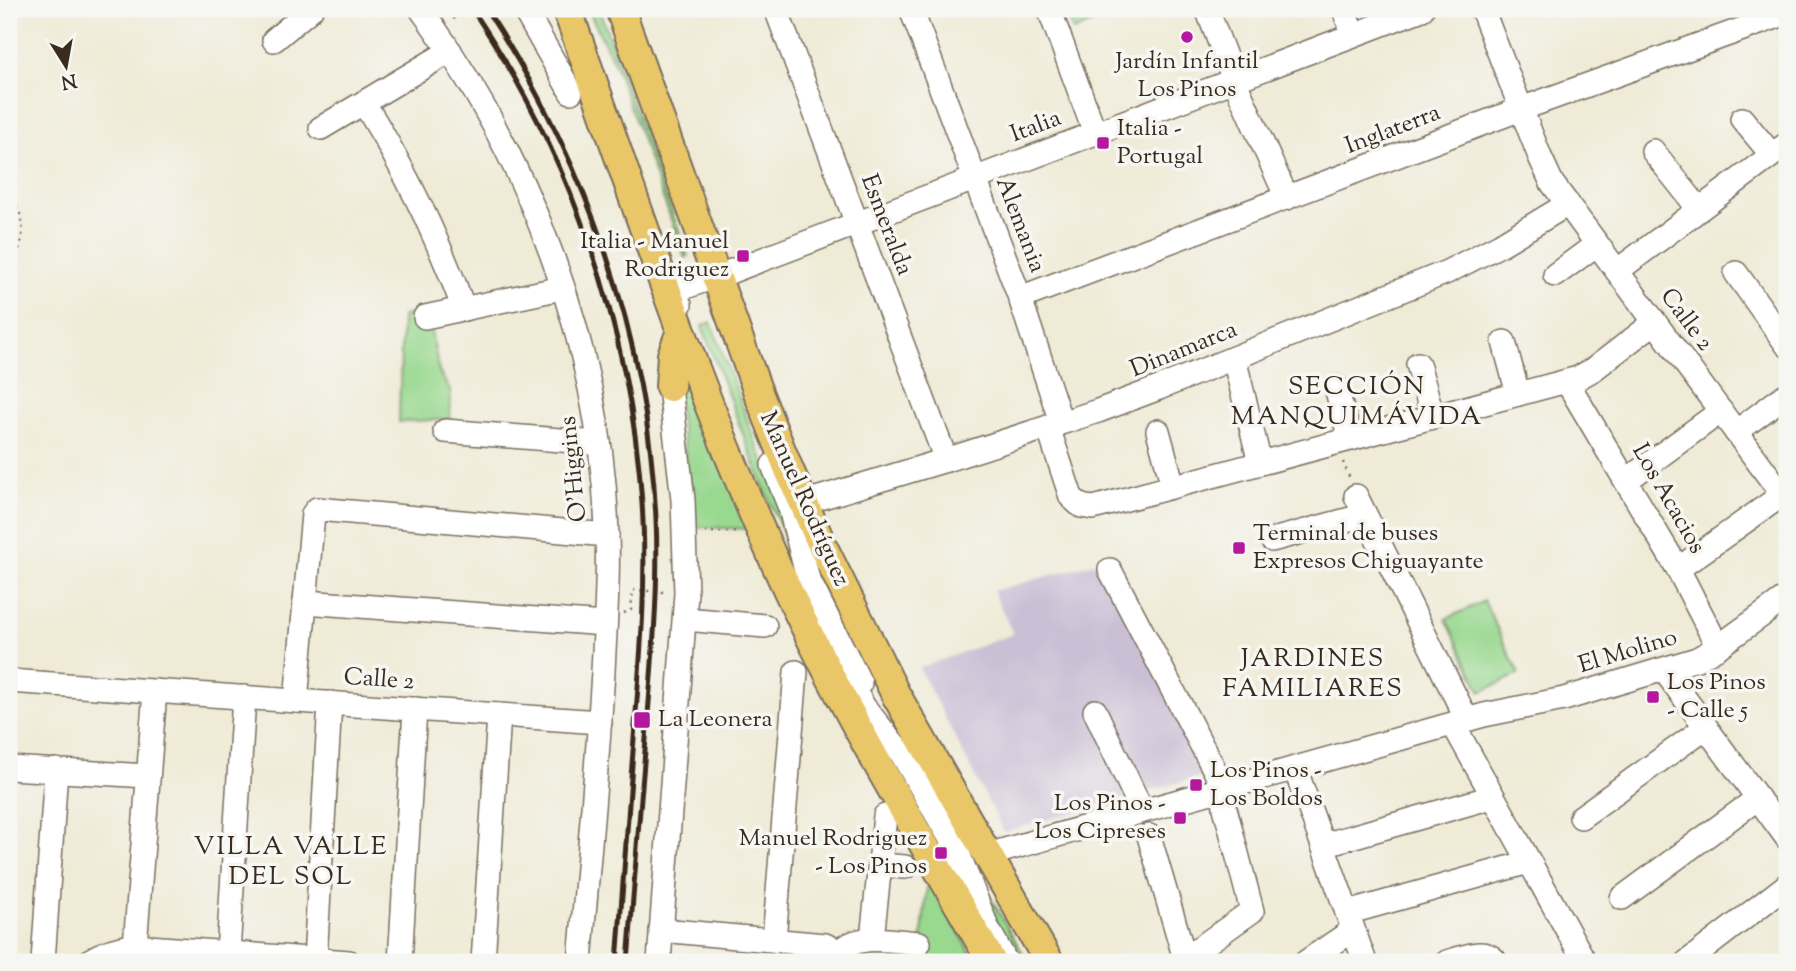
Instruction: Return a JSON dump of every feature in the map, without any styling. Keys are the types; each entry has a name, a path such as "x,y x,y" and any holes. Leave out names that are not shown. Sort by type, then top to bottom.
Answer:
{"main road":[{"name":"Manuel Rodríguez","path":"620,9 710,279 803,503 896,695 1049,962"},
{"name":"Manuel Rodríguez","path":"570,13 681,331 725,448 761,530 850,716 992,962"},
{"path":"670,387 672,355 681,331"}],"street":[{"name":"O'Higgins","path":"421,9 473,89 514,166 544,236 584,358 599,443 607,535 605,624 600,722 579,962"},
{"path":"524,9 571,92"},
{"path":"606,9 710,279 747,398 790,508 804,567 820,606 858,680 876,707 910,748 1035,962"},
{"name":"Esmeralda","path":"776,9 946,460"},
{"name":"Alemania","path":"911,9 1020,298 1055,424 1068,490 1075,502 1087,508 1173,486"},
{"path":"1049,9 1095,133"},
{"path":"1207,9 1234,80 1287,198"},
{"path":"1344,9 1353,35"},
{"name":"Italia","path":"668,293 1422,9"},
{"name":"Calle 2","path":"1482,9 1552,183 1785,498"},
{"path":"274,40 298,13"},
{"name":"Inglaterra","path":"1020,298 1521,109 1787,13"},
{"path":"321,128 450,51"},
{"path":"364,103 426,214 464,309"},
{"path":"1617,271 1780,149 1742,119"},
{"path":"1653,151 1699,209"},
{"name":"Dinamarca","path":"803,503 946,460 1127,400 1447,272 1500,245 1568,204"},
{"path":"1555,275 1597,244"},
{"path":"1736,273 1787,342"},
{"path":"425,317 562,288"},
{"path":"668,293 682,308 694,329 763,505 833,653 857,697 909,766 956,848 987,927 1006,962"},
{"path":"1158,431 1173,486 1567,382 1594,369 1655,322"},
{"path":"1504,342 1518,394"},
{"path":"1234,358 1260,463"},
{"path":"1418,364 1433,417"},
{"name":"Los Acacios","path":"1567,382 1678,569 1717,647"},
{"path":"659,962 686,593 682,489 670,387"},
{"path":"1336,387 1342,441"},
{"path":"1736,432 1787,394"},
{"path":"1627,480 1721,411"},
{"path":"445,431 599,443"},
{"path":"1678,569 1785,498"},
{"path":"1272,540 1361,505 1492,797 1585,962"},
{"path":"296,701 315,511 320,509 607,535"},
{"path":"1110,570 1224,788 1226,808 1252,911 1182,960 1149,836"},
{"name":"El Molino","path":"987,855 1460,722 1564,699 1664,670 1697,659 1787,597"},
{"path":"305,602 605,624"},
{"path":"685,619 765,626"},
{"path":"1664,670 1758,799 1785,830"},
{"path":"774,940 796,672"},
{"name":"Calle 2","path":"9,681 600,722"},
{"path":"135,946 155,691"},
{"path":"228,953 244,697"},
{"path":"315,960 330,703"},
{"path":"400,962 415,709"},
{"path":"1095,711 1142,811"},
{"path":"483,962 499,715"},
{"path":"1581,817 1706,727"},
{"path":"9,768 148,776"},
{"path":"1295,768 1365,962"},
{"path":"43,962 56,770"},
{"path":"1323,845 1492,797"},
{"path":"1622,898 1758,799"},
{"path":"872,939 885,816"},
{"path":"1306,962 1350,921 1529,862"},
{"path":"880,865 905,867"},
{"path":"1687,962 1787,884"},
{"path":"661,930 825,945 839,958 844,946 862,939 919,943"},
{"path":"87,962 111,949 135,946 349,962"},
{"path":"1447,962 1481,953 1488,954 1496,962"}],"path":[{"path":"9,195 21,213 23,224 21,246 9,267"},
{"path":"1342,441 1361,505"},
{"path":"685,531 733,533 761,530"},
{"path":"605,624 631,610 633,590 686,593"}],"shaded area":[{"path":"1102,561 1209,774 1004,832 919,668 1013,634 993,591"}],"green space":[{"path":"588,9 599,9 688,256 685,258 615,65"},
{"path":"1065,9 1121,9 1122,11 1073,31"},
{"path":"427,310 439,372 451,392 450,419 399,422 402,316"},
{"path":"711,322 779,499 795,560 763,486 702,326"},
{"path":"676,354 749,529 696,527 675,381"},
{"path":"1484,601 1519,674 1481,692 1446,619"},
{"path":"977,875 1028,962 1013,962"},
{"path":"928,878 976,962 919,962"}],"railway":[{"path":"472,9 539,123 590,245 609,308 635,437 642,503 643,614 617,962"},
{"path":"486,9 522,67 554,127 582,189 625,317 640,384 650,451 656,519 656,592 628,962"}],"place":[{"name":"Jardín Infantil Los Pinos","path":"1187,37"},
{"name":"Italia - Portugal","path":"1103,143"},
{"name":"Italia - Manuel Rodriguez","path":"743,256"},
{"name":"Terminal de buses Expresos Chiguayante","path":"1239,548"},
{"name":"Los Pinos - Calle 5","path":"1653,697"},
{"name":"La Leonera","path":"642,720"},
{"name":"Los Pinos - Los Boldos","path":"1196,785"},
{"name":"Los Pinos - Los Cipreses","path":"1180,818"},
{"name":"Manuel Rodriguez - Los Pinos","path":"941,853"}],"district":[{"name":"SECCIÓN MANQUIMÁVIDA","path":"1357,402"},
{"name":"JARDINES FAMILIARES","path":"1313,674"},
{"name":"VILLA VALLE DEL SOL","path":"291,862"}]}
